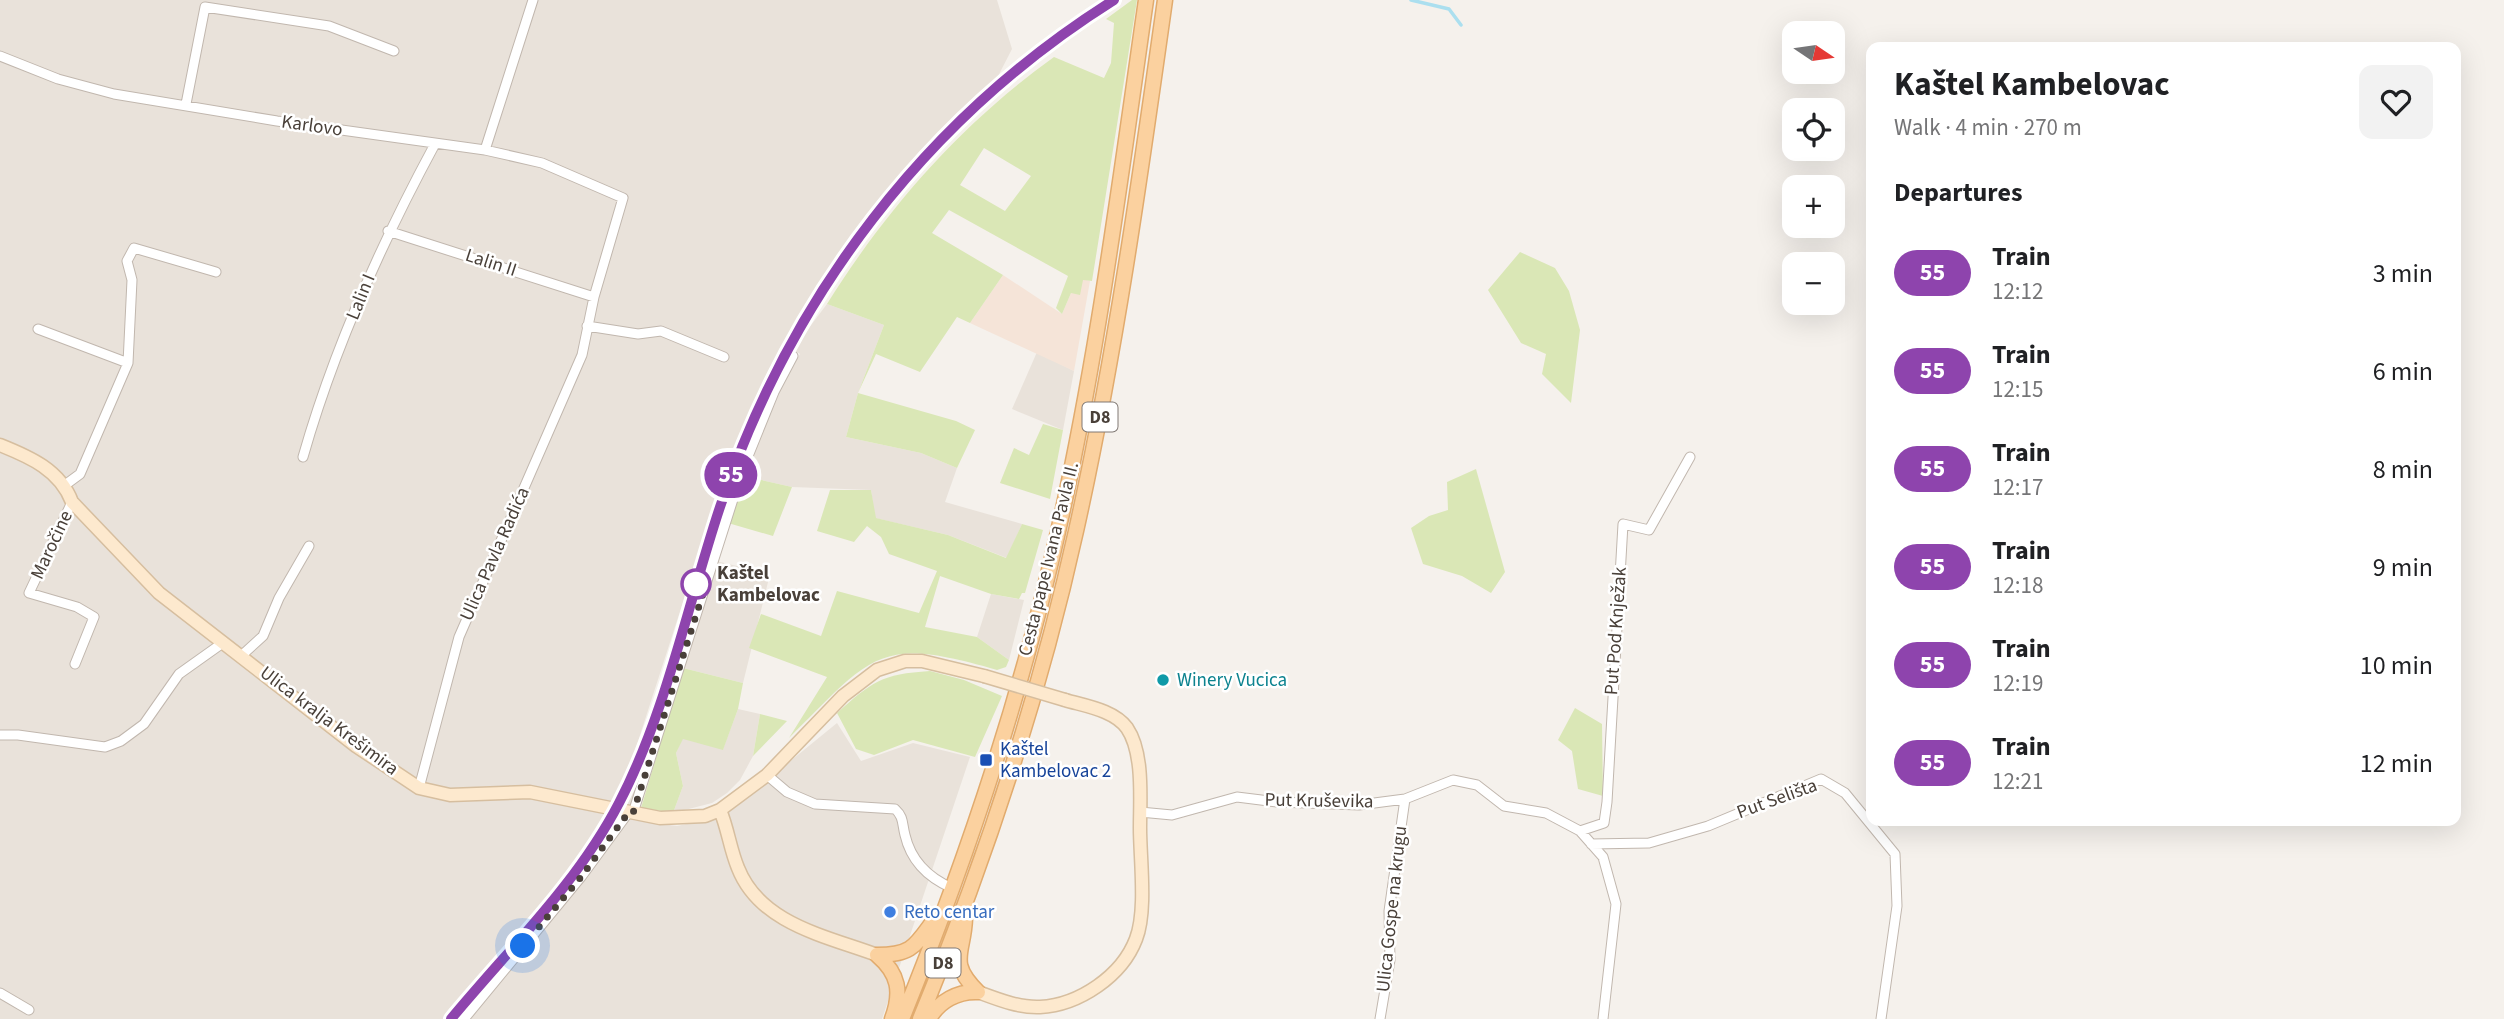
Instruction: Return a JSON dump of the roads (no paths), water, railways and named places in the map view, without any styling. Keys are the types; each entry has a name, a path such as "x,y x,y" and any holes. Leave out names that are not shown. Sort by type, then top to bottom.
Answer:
{"main road":[{"name":"Cesta pape Ivana Pavla II.","path":"902,1019 952,888 1011,710 1063,511 1102,305 1146,5"},
{"name":"Cesta pape Ivana Pavla II.","path":"920,1019 964,906 1026,722 1076,533 1116,325 1164,5"},
{"path":"964,906 963,936 957,962 967,981 978,992"},
{"path":"877,955 893,955 914,947 943,912"},
{"path":"877,955 890,966 898,985 899,997 892,1019"},
{"path":"929,1019 949,999 967,991 978,992"}],"street":[{"path":"485,150 533,0"},
{"path":"186,104 205,7 330,26 394,51"},
{"name":"Karlovo","path":"0,56 58,79 114,94 485,150 542,163 623,198"},
{"name":"Lalin I","path":"303,457 336,359 388,231 435,144"},
{"name":"Ulica Pavla Radića","path":"419,788 459,637 582,355 594,297 623,198"},
{"name":"Lalin II","path":"388,231 594,297"},
{"path":"65,485 80,474 128,363 132,280 127,261 134,248 216,272"},
{"path":"587,326 638,334 661,331 724,357"},
{"path":"38,329 128,363"},
{"path":"464,1019 631,813 742,471 774,392 793,356"},
{"name":"Ulica kralja Krešimira","path":"0,445 30,457 65,485 72,502 159,593 356,746 419,788 450,795 530,792 631,813 677,819 720,810 767,775 843,696 877,670 905,661 922,661 984,676 1111,715 1126,727 1136,747 1140,813 1140,921 1136,940 1107,979 1073,1000 1040,1007 1003,1002 978,992"},
{"name":"Put Pod Knježak","path":"1580,831 1604,824 1623,524 1649,530 1690,457"},
{"name":"Maročine","path":"72,502 29,593 77,607 94,617 75,664"},
{"path":"241,656 263,636 279,598 309,546"},
{"path":"0,735 18,734 105,747 121,741 144,724 179,674 223,642"},
{"path":"767,775 786,792 815,804 895,809 901,816 905,837 918,863 937,881 952,888"},
{"name":"Put Selišta","path":"1591,844 1649,844 1708,825 1821,779 1845,793 1866,819"},
{"name":"Put Kruševika","path":"1140,813 1172,816 1237,797 1277,802 1359,805 1405,799 1453,780 1477,785 1504,806 1546,813 1580,831 1603,857 1616,904 1603,1019"},
{"name":"Ulica Gospe na krugu","path":"1380,1019 1390,960 1389,911 1405,799"},
{"path":"720,810 737,867 753,895 766,908 783,920 877,955"},
{"name":"Put Selišta","path":"1872,826 1895,854 1897,906 1881,1019"},
{"path":"0,993 29,1010"}],"waterway":[{"path":"1411,0 1449,9 1461,25"}],"railway":[{"path":"451,1019 563,888 602,833 619,803 652,727 715,523 757,410 793,340 834,273 880,209 932,150 988,95 1049,45 1114,0"}],"train":[{"name":"55","path":"451,1019 558,894 612,817 646,741 720,507 753,419 778,365 812,304 871,219 944,135 1030,59 1114,0"}],"place":[{"name":"Kaštel Kambelovac","path":"696,584"},
{"name":"Winery Vucica","path":"1163,680"},
{"name":"Kaštel Kambelovac 2","path":"986,760"},
{"name":"Reto centar","path":"890,912"}]}
